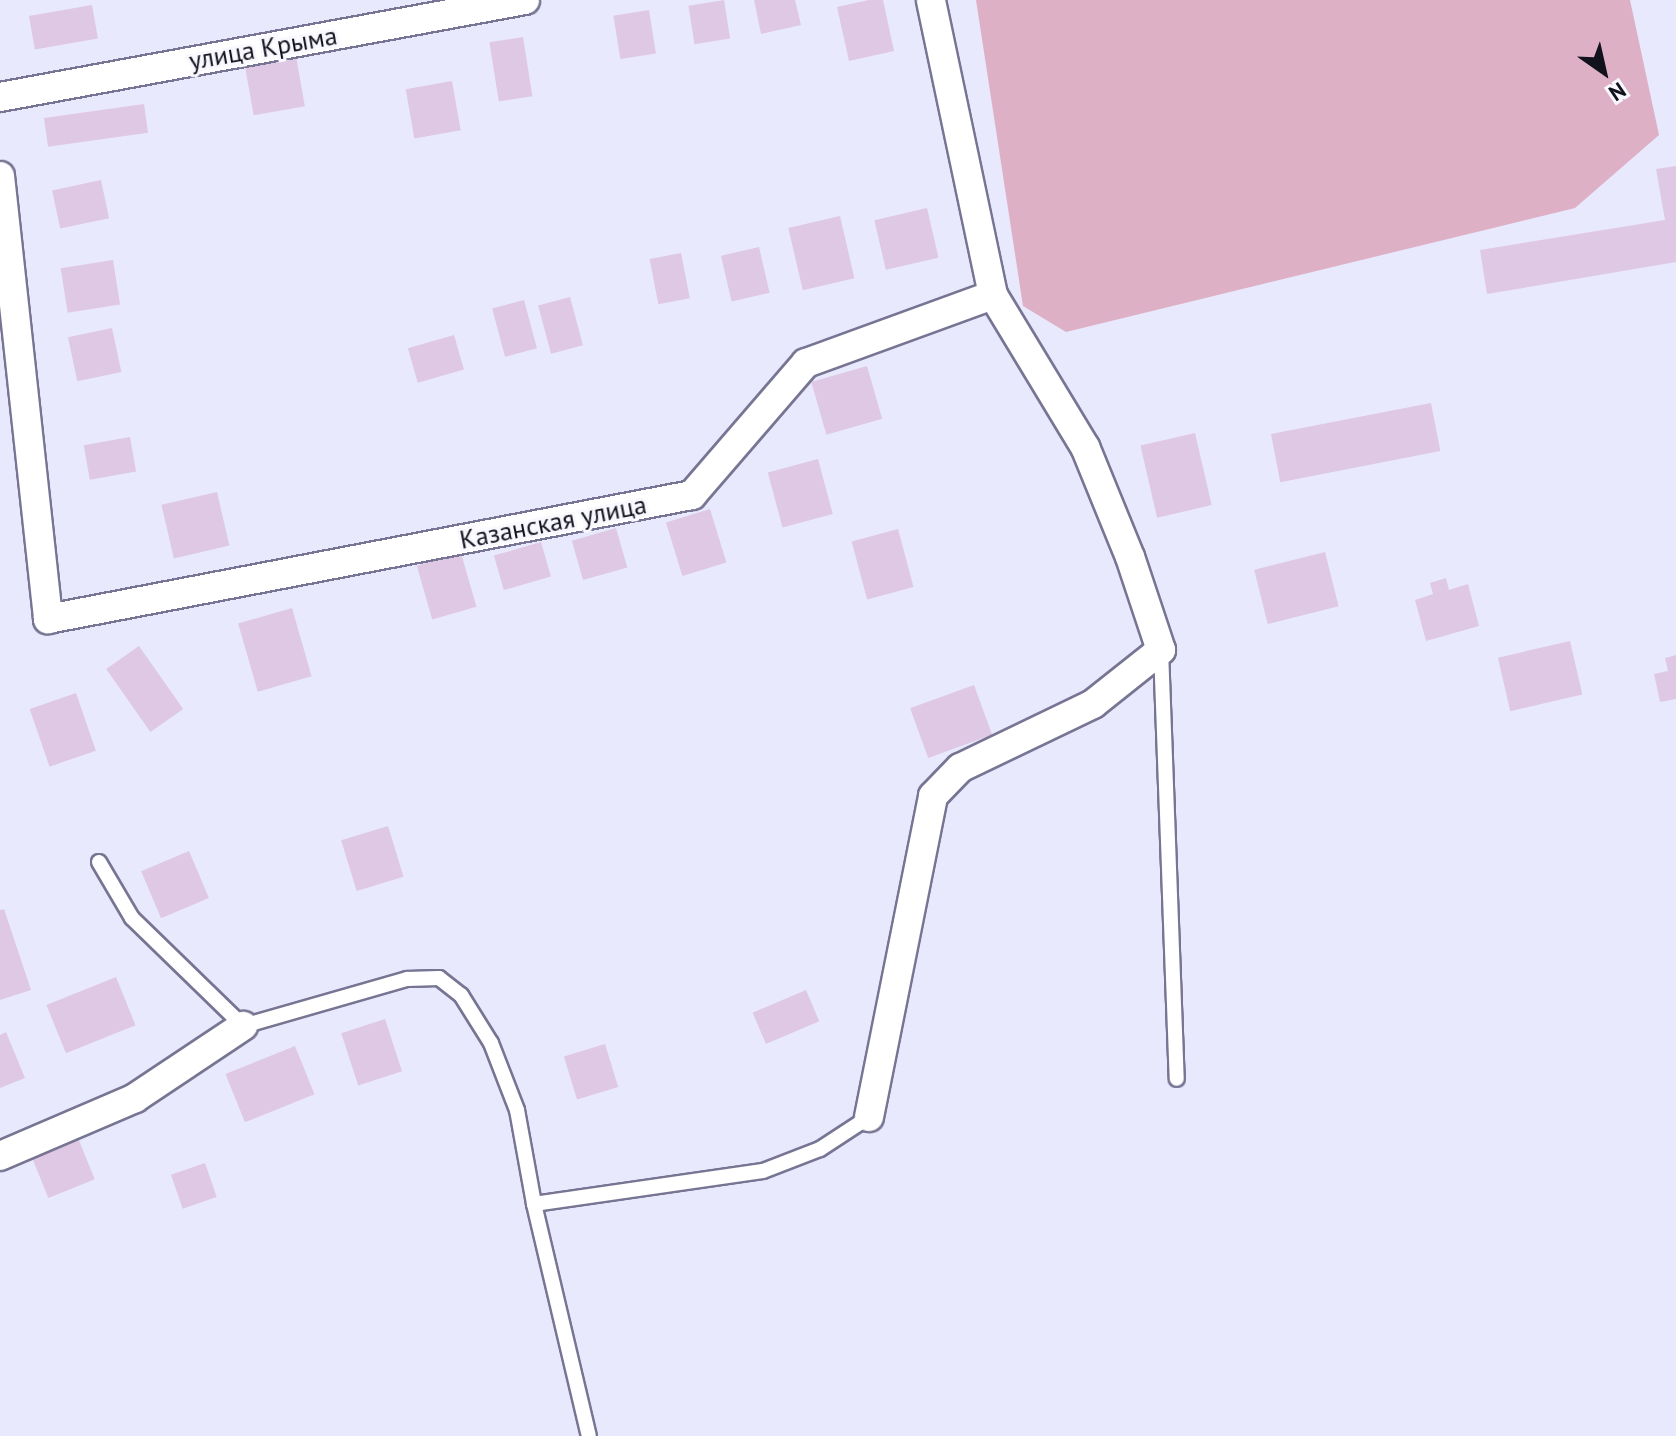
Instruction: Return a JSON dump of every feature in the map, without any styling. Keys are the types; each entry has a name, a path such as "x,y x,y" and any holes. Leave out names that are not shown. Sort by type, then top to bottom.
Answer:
{"street":[{"name":"улица Крыма","path":"0,97 525,0"},
{"path":"869,1117 933,796 960,768 1093,704 1161,650 1130,557 1085,447 993,295 931,0"},
{"path":"0,176 2,211"},
{"name":"Казанская улица","path":"2,211 48,619 692,495 806,363 993,295"},
{"path":"0,1156 135,1098 243,1026"}],"lane":[{"path":"1161,650 1177,1079"},
{"path":"99,862 132,918 243,1026 407,979 439,978 461,995 491,1043 517,1110 534,1204 589,1436"},
{"path":"534,1204 763,1171 820,1149 869,1117"}],"shaded area":[{"path":"976,0 1630,0 1659,135 1575,208 1066,332 1023,306"}],"building":[{"path":"724,0 730,39 695,44 688,6"},
{"path":"754,0 795,0 801,25 761,34"},
{"path":"883,0 894,51 849,61 837,7"},
{"path":"92,5 98,38 35,50 29,16"},
{"path":"649,10 656,53 620,59 613,16"},
{"path":"523,37 532,96 499,102 489,42"},
{"path":"296,56 305,106 254,115 245,65"},
{"path":"452,81 461,130 414,138 406,89"},
{"path":"144,104 148,133 48,147 44,118"},
{"path":"1676,166 1676,262 1487,294 1480,250 1665,220 1656,169"},
{"path":"101,180 109,218 60,229 52,190"},
{"path":"927,208 938,258 886,270 874,220"},
{"path":"840,216 854,278 803,290 788,228"},
{"path":"759,247 770,293 732,302 721,256"},
{"path":"681,253 690,298 658,304 650,259"},
{"path":"113,260 120,304 68,313 61,268"},
{"path":"570,297 583,345 551,354 538,306"},
{"path":"524,300 537,348 505,357 492,309"},
{"path":"112,328 121,372 77,381 68,337"},
{"path":"454,335 464,370 418,383 408,348"},
{"path":"867,366 882,419 826,435 811,382"},
{"path":"1431,403 1440,451 1280,482 1271,434"},
{"path":"1195,433 1212,505 1157,518 1140,446"},
{"path":"130,437 136,471 90,480 84,445"},
{"path":"818,459 833,514 783,528 768,472"},
{"path":"217,492 229,546 174,558 161,505"},
{"path":"710,509 726,563 682,576 666,522"},
{"path":"616,528 627,567 583,580 572,541"},
{"path":"898,529 914,587 867,599 852,541"},
{"path":"541,542 551,577 504,590 494,556"},
{"path":"1325,552 1339,606 1268,624 1254,570"},
{"path":"461,553 476,607 432,620 417,566"},
{"path":"1446,578 1449,590 1468,584 1479,626 1426,641 1415,600 1433,594 1430,583"},
{"path":"292,608 312,676 258,692 238,623"},
{"path":"1570,641 1582,695 1510,711 1498,658"},
{"path":"139,646 183,709 150,732 106,669"},
{"path":"1676,655 1676,699 1660,702 1654,674 1668,671 1665,658"},
{"path":"974,685 992,735 928,758 910,708"},
{"path":"76,693 96,751 50,767 30,709"},
{"path":"388,826 403,877 357,891 341,840"},
{"path":"189,851 209,898 161,918 141,871"},
{"path":"4,909 31,990 0,1000 0,910"},
{"path":"116,977 135,1025 66,1053 46,1005"},
{"path":"806,990 819,1021 766,1044 753,1013"},
{"path":"385,1019 402,1071 358,1086 341,1033"},
{"path":"6,1032 25,1078 0,1088 0,1035"},
{"path":"605,1044 618,1087 577,1100 564,1057"},
{"path":"295,1046 314,1094 245,1122 225,1074"},
{"path":"76,1133 95,1179 48,1198 30,1152"},
{"path":"205,1163 217,1197 183,1209 171,1175"}]}
